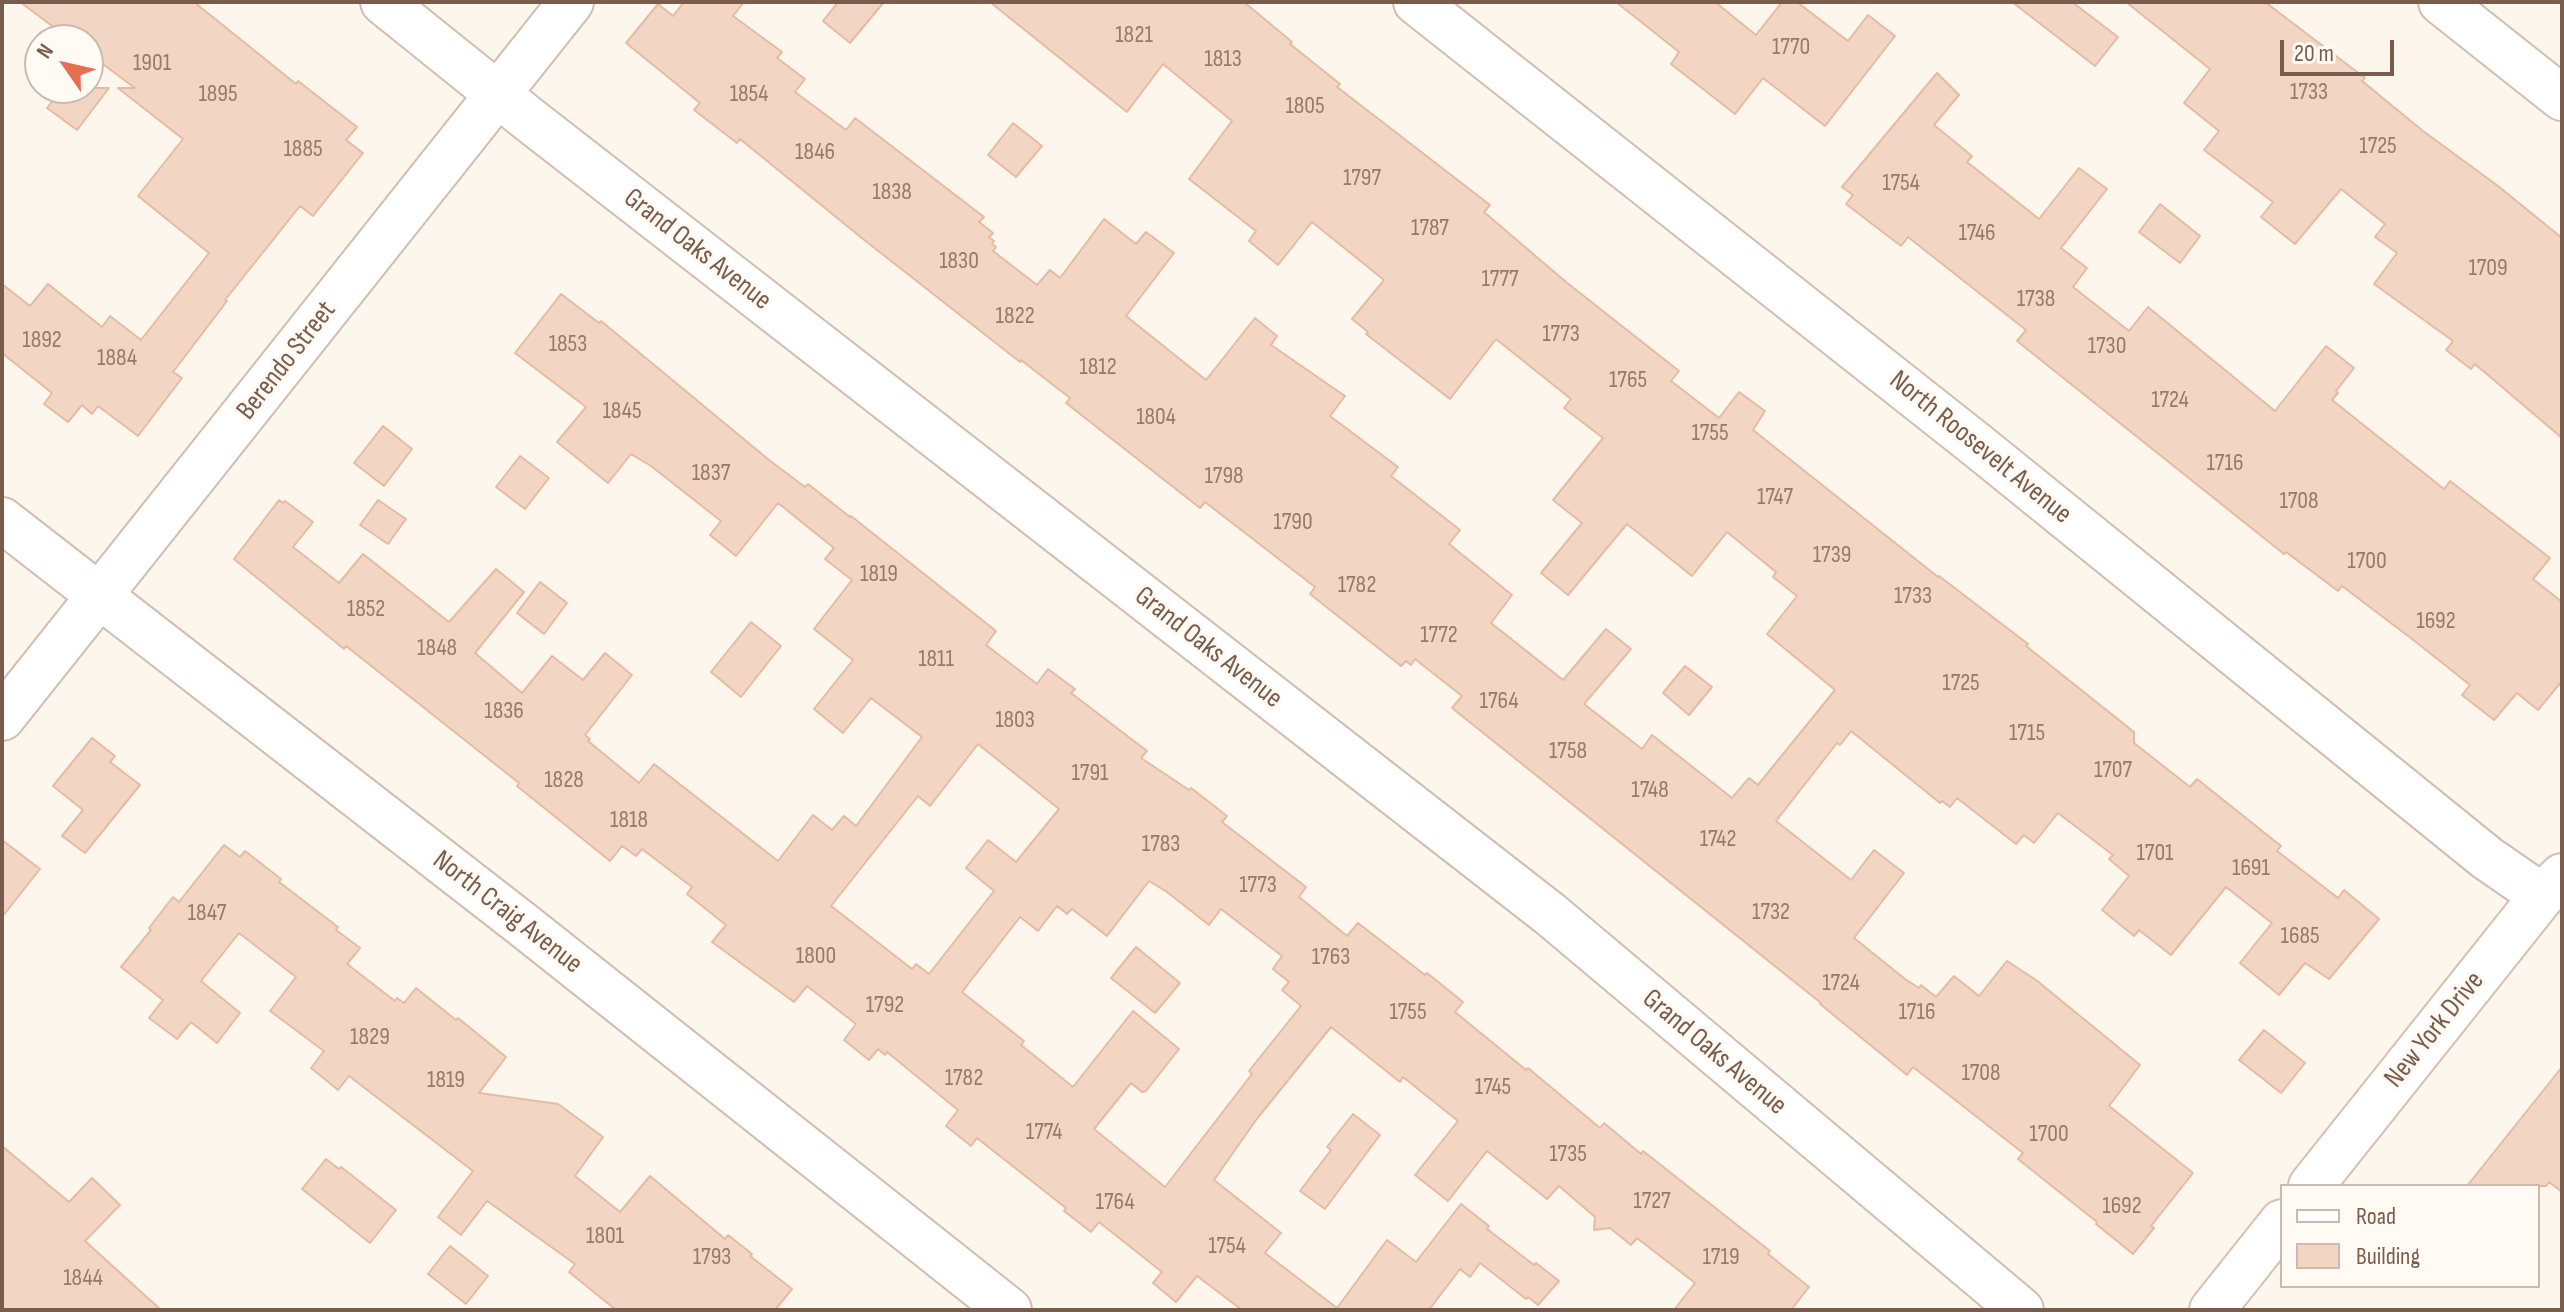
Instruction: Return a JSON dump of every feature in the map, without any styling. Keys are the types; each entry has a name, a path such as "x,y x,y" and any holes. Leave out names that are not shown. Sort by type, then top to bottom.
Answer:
{"street":[{"name":"Grand Oaks Avenue","path":"383,2 498,95 1550,914 2021,1310"},
{"name":"Berendo Street","path":"2,718 571,2"},
{"name":"North Roosevelt Avenue","path":"1416,2 1978,446 2487,858 2552,886"},
{"path":"2441,2 2562,98"},
{"name":"North Craig Avenue","path":"2,520 522,924 1009,1310"},
{"name":"New York Drive","path":"2313,1184 2552,886"},
{"path":"2215,1309 2280,1225"}],"building":[{"path":"20,2 194,2 296,84 298,81 357,127 346,140 363,153 313,216 300,206 225,300 173,372 182,378 138,436 98,406 92,414 82,405 68,422 44,404 52,393 2,353 2,284 30,306 48,284 102,327 110,316 141,340 209,253 138,196 183,139 118,88 135,88 104,65 104,24 50,24"},
{"path":"684,2 744,2 733,16 782,52 777,58 805,79 795,92 846,130 855,118 984,217 979,222 993,233 989,237 996,247 993,251 1037,285 1050,270 1060,278 1104,219 1136,244 1146,232 1174,253 1126,316 1206,380 1255,318 1277,336 1271,345 1345,396 1330,416 1398,467 1391,476 1460,530 1449,544 1512,595 1491,623 1563,680 1606,629 1631,649 1584,704 1642,749 1652,735 1732,798 1749,778 1758,785 1835,690 1767,634 1797,596 1773,577 1776,572 1727,532 1692,576 1627,524 1568,595 1541,573 1582,523 1553,500 1603,438 1564,408 1571,399 1496,339 1450,399 1366,334 1368,332 1352,319 1384,280 1312,222 1278,265 1249,241 1256,231 1189,179 1232,121 1163,64 1127,112 990,2 1244,2 1340,84 1337,87 1490,205 1484,212 1566,282 1679,371 1671,381 1719,418 1739,392 1765,411 1753,430 2028,644 2026,646 2134,732 2134,743 2190,787 2197,779 2281,846 2277,851 2338,898 2344,890 2379,919 2329,979 2305,963 2279,995 2240,963 2272,923 2226,887 2171,955 2139,930 2134,936 2102,910 2129,876 2109,859 2113,855 2058,813 2034,843 2024,835 2016,844 1957,798 1950,807 1942,801 1940,803 1851,731 1840,745 1837,743 1776,821 1851,880 1874,850 1904,873 1854,938 1905,979 1919,988 1921,985 1936,997 1954,976 1979,996 2007,961 2036,980 2140,1065 2109,1106 2193,1173 2133,1254 2018,1159 2023,1153 1913,1067 1907,1075 1452,708 1462,696 1415,659 1411,665 1406,661 1401,666 1310,594 1315,587 1205,502 1200,508 1066,403 1070,398 863,239 740,139 737,143 694,110 700,103 626,43 658,4 673,16"},
{"path":"838,2 884,2 850,43 823,21"},
{"path":"1616,2 1715,2 1756,35 1782,2 1797,2 1848,41 1868,15 1895,36 1825,126 1763,78 1735,114 1671,64 1679,52"},
{"path":"2012,2 2072,2 2118,37 2095,66"},
{"path":"2126,2 2265,2 2365,78 2362,81 2423,131 2562,238 2562,438 2475,364 2471,369 2446,350 2453,341 2374,284 2397,253 2375,237 2385,224 2341,189 2295,244 2261,217 2273,202 2204,150 2219,131 2184,103 2210,69"},
{"path":"1937,73 1959,95 1934,125 1972,156 1967,162 2039,219 2079,168 2107,189 2061,248 2087,268 2073,287 2129,331 2148,307 2275,411 2326,346 2354,368 2332,400 2444,489 2450,481 2550,558 2533,579 2562,602 2562,681 2538,710 2517,693 2494,720 2462,695 2470,685 2416,642 2342,586 2338,591 2286,552 2284,554 2017,341 2026,330 1908,237 1901,246 1846,204 1853,195 1842,187"},
{"path":"50,104 97,104 77,130 47,108"},
{"path":"1013,123 1042,146 1016,177 988,155"},
{"path":"2160,204 2200,236 2180,263 2139,232"},
{"path":"561,294 599,323 601,321 769,460 851,516 996,631 986,645 1037,684 1048,669 1075,689 1071,693 1147,751 1141,758 1189,790 1191,788 1227,816 1222,822 1306,887 1299,897 1347,936 1358,923 1425,975 1427,973 1463,1002 1455,1012 1600,1128 1604,1123 1641,1154 1643,1151 1770,1251 1768,1254 1809,1287 1791,1310 1674,1310 1695,1283 1637,1238 1631,1245 1610,1228 1594,1230 1595,1217 1559,1186 1547,1199 1487,1151 1448,1201 1415,1175 1458,1121 1403,1077 1400,1082 1331,1027 1256,1120 1214,1180 1281,1233 1265,1253 1337,1308 1387,1240 1416,1262 1461,1204 1489,1226 1487,1229 1559,1281 1538,1305 1480,1263 1470,1277 1460,1269 1429,1310 1242,1310 1197,1276 1176,1302 1153,1283 1162,1272 1099,1222 1091,1232 1064,1211 1066,1208 977,1138 971,1146 946,1126 958,1110 887,1052 885,1055 878,1049 869,1060 844,1040 856,1024 807,986 794,1002 712,942 726,925 687,894 692,887 642,849 636,856 622,846 610,861 517,786 519,783 346,646 344,649 234,559 279,500 285,501 313,522 293,547 339,583 363,554 449,622 496,569 524,592 475,653 522,693 552,656 583,680 605,653 632,675 585,735 590,739 588,741 639,783 654,764 778,861 813,815 832,830 844,816 856,826 922,737 871,698 843,733 814,709 853,660 814,629 852,580 825,559 834,548 778,503 736,556 710,535 721,521 631,454 608,483 557,442 586,407 515,353","holes":["978,744 1059,809 1016,862 988,840 966,868 994,891 929,974 916,964 912,969 831,906 918,796 930,806","1149,881 1209,925 1221,909 1282,956 1273,969 1289,982 1282,990 1301,1006 1249,1071 1252,1074 1165,1187 1094,1129 1131,1083 1142,1092 1146,1091 1179,1049 1133,1011 1073,1087 1021,1045 1024,1041 962,992 1020,917 1038,931 1057,906 1067,914 1072,909 1107,936"]},
{"path":"383,426 412,449 384,486 354,463"},
{"path":"520,456 549,478 525,509 496,487"},
{"path":"378,500 406,519 388,544 360,525"},
{"path":"540,582 567,603 544,634 517,613"},
{"path":"751,622 781,646 741,697 711,672"},
{"path":"1685,666 1712,687 1689,715 1663,693"},
{"path":"92,738 115,756 110,762 140,785 85,853 62,836 83,810 53,786"},
{"path":"2,840 40,869 2,917"},
{"path":"224,845 240,857 245,851 281,879 279,882 338,927 336,930 360,948 347,964 395,1001 397,998 404,1003 416,988 506,1057 479,1093 558,1104 603,1137 575,1176 620,1212 650,1176 725,1239 728,1235 752,1254 750,1256 792,1289 775,1310 616,1310 569,1272 575,1264 487,1201 461,1235 438,1217 473,1171 349,1076 338,1090 311,1068 324,1051 270,1011 296,977 239,933 201,981 240,1013 217,1043 191,1022 177,1039 149,1018 163,1000 121,967 173,897 179,902"},
{"path":"1136,947 1180,983 1155,1013 1111,978"},
{"path":"2264,1030 2305,1063 2281,1093 2239,1060"},
{"path":"2562,1067 2562,1192 2549,1182 2546,1186 2469,1184"},
{"path":"1353,1114 1380,1135 1325,1209 1300,1191 1331,1150 1327,1147"},
{"path":"2,1146 69,1202 92,1178 120,1205 85,1241 161,1310 2,1310"},
{"path":"326,1159 396,1210 370,1243 302,1189"},
{"path":"450,1246 488,1276 466,1304 428,1274"}]}
